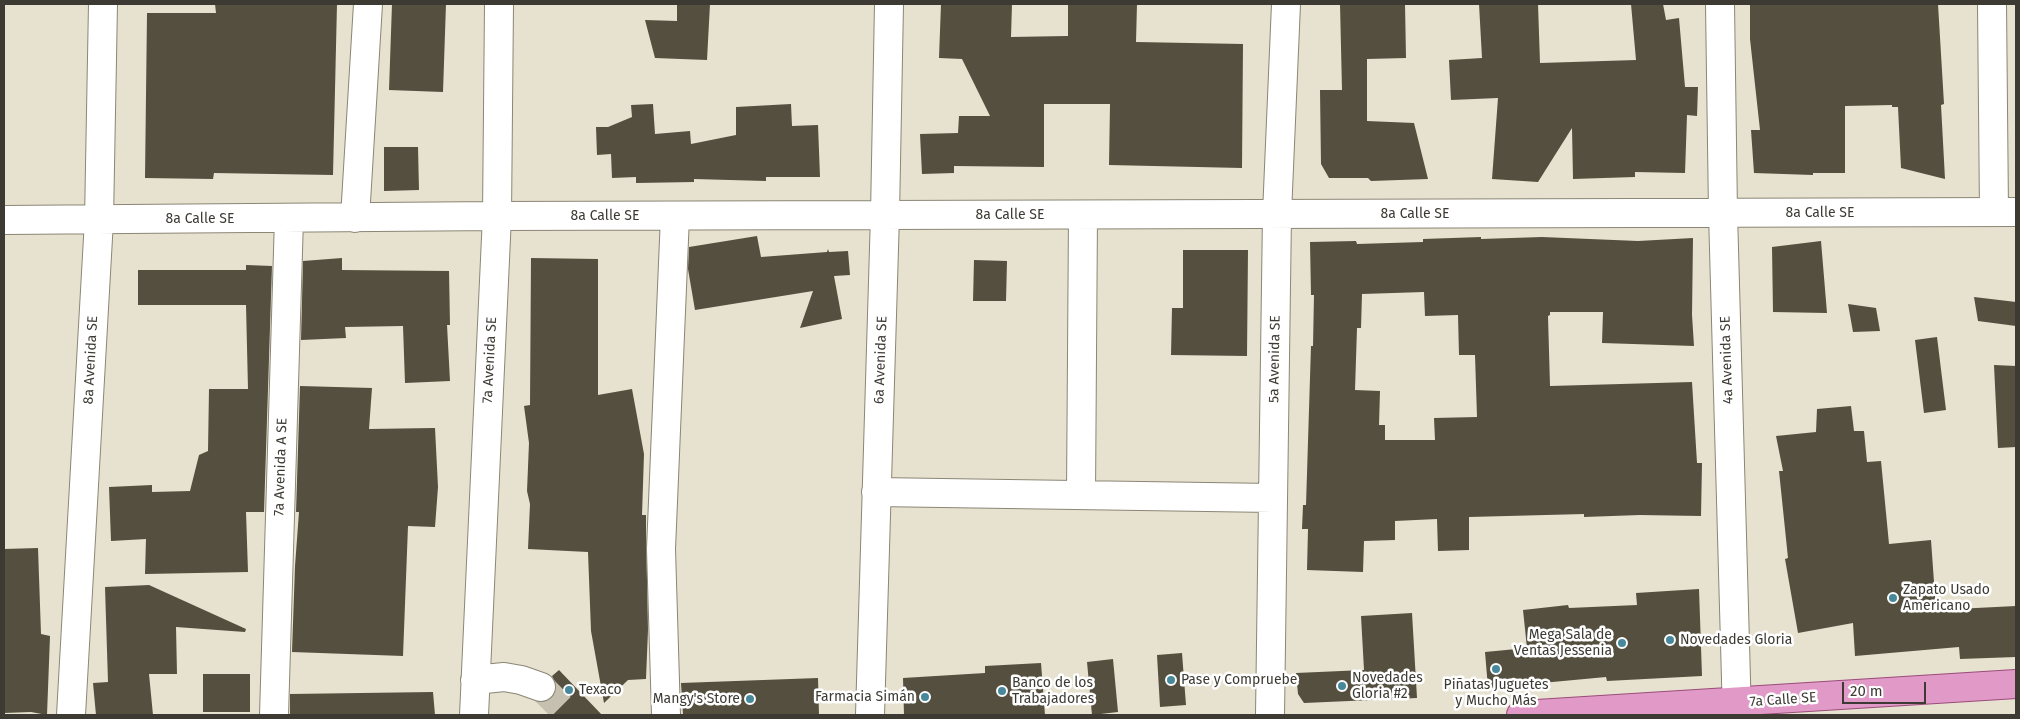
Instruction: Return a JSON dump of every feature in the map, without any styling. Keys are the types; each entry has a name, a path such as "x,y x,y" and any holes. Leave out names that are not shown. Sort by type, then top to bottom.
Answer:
{"main road":[{"name":"7a Calle SE","path":"1520,715 1737,709 2016,684"}],"street":[{"name":"8a Avenida SE","path":"71,715 99,220 103,4"},
{"path":"355,218 368,4"},
{"name":"7a Avenida SE","path":"474,715 497,216 499,4"},
{"name":"6a Avenida SE","path":"870,715 885,215 889,4"},
{"name":"5a Avenida SE","path":"1270,715 1277,214 1286,4"},
{"name":"4a Avenida SE","path":"1720,4 1723,213 1737,709"},
{"path":"1992,4 2005,212"},
{"name":"8a Calle SE","path":"4,220 497,216 2005,212"},
{"path":"1080,495 1083,215"},
{"path":"666,715 661,549 675,216"},
{"name":"7a Avenida A SE","path":"274,715 289,218"},
{"path":"876,492 1273,498"},
{"path":"475,680 504,677 541,687"}],"building":[{"path":"215,4 337,4 333,175 214,173 213,179 145,178 147,13 216,13"},
{"path":"392,4 446,4 443,92 389,90"},
{"path":"677,4 710,4 707,60 655,58 645,20 677,21"},
{"path":"941,4 1012,4 1011,37 1068,36 1068,4 1137,4 1136,42 1243,44 1242,168 1109,165 1110,104 1044,104 1044,167 954,166 954,173 922,174 920,134 958,133 959,116 990,116 962,59 939,58"},
{"path":"1340,4 1405,4 1406,58 1367,59 1367,121 1414,123 1428,179 1371,181 1368,178 1329,178 1321,164 1320,90 1342,90"},
{"path":"1479,4 1538,4 1540,63 1636,60 1631,4 1663,4 1666,20 1679,18 1685,87 1698,87 1697,116 1687,115 1685,173 1635,172 1635,177 1573,179 1572,128 1538,182 1492,179 1498,98 1451,100 1449,60 1482,58"},
{"path":"1750,4 1938,4 1944,104 1941,105 1945,179 1901,168 1898,107 1892,107 1892,105 1845,106 1845,173 1813,173 1813,175 1754,173 1751,130 1760,130 1750,39"},
{"path":"653,104 655,134 690,131 691,144 736,135 736,107 791,104 792,126 818,125 820,177 766,177 766,181 694,179 694,182 636,183 636,177 612,178 611,154 597,155 596,127 608,127 632,117 631,105"},
{"path":"384,147 418,147 419,190 384,191"},
{"path":"757,236 761,257 827,252 828,249 829,252 848,251 850,275 834,276 842,319 800,328 813,291 695,310 688,269 689,247"},
{"path":"1542,237 1638,241 1693,238 1692,315 1694,346 1602,343 1603,312 1550,312 1548,316 1550,386 1692,382 1697,463 1702,463 1701,516 1640,515 1584,517 1584,514 1469,517 1469,550 1438,551 1437,519 1395,521 1395,540 1364,541 1363,572 1307,570 1308,529 1302,529 1303,505 1306,505 1311,346 1313,346 1314,295 1311,295 1310,242 1356,241 1357,244 1423,242 1423,239","holes":["1424,292 1425,316 1458,315 1459,355 1475,355 1477,417 1434,418 1435,440 1385,440 1385,425 1379,425 1380,391 1355,390 1357,328 1361,328 1362,294"]},
{"path":"1821,241 1827,313 1773,312 1772,247"},
{"path":"1183,250 1248,250 1247,356 1171,355 1172,308 1183,308"},
{"path":"342,258 342,270 449,271 450,325 447,325 450,381 405,383 403,326 345,327 346,338 301,340 303,261"},
{"path":"531,258 598,259 598,395 632,389 644,454 642,515 646,515 648,630 646,679 628,680 604,703 591,631 588,552 528,549 530,504 527,491 529,443 524,406 530,405"},
{"path":"974,260 1007,261 1006,301 973,301"},
{"path":"246,265 272,266 264,512 246,512 248,572 145,574 146,539 111,541 109,487 152,485 152,492 190,491 199,455 208,451 209,389 248,389 246,305 138,305 138,270 246,270"},
{"path":"1974,297 2016,302 2016,326 1978,321"},
{"path":"1848,304 1876,308 1880,331 1853,332"},
{"path":"1937,337 1946,410 1924,413 1915,340"},
{"path":"1994,365 2016,366 2016,447 1998,448"},
{"path":"300,386 372,388 369,429 435,428 438,487 435,527 408,526 403,656 292,652 299,512 296,512"},
{"path":"1851,406 1854,431 1864,431 1867,462 1881,461 1889,544 1931,540 1936,610 2016,606 2016,657 1960,659 1959,647 1855,656 1853,623 1798,633 1785,559 1788,558 1779,471 1783,471 1776,436 1816,432 1817,409"},
{"path":"38,548 41,634 50,636 47,715 31,712 4,713 4,549"},
{"path":"149,585 246,629 245,632 176,627 177,674 149,674 153,715 96,715 93,683 108,682 105,587"},
{"path":"1699,589 1702,676 1607,681 1606,677 1488,688 1485,652 1527,648 1523,610 1568,605 1569,608 1637,605 1636,593"},
{"path":"1412,613 1417,698 1304,703 1298,694 1296,673 1364,670 1361,616"},
{"name":"Pase y Compruebe","path":"1182,653 1186,705 1160,707 1157,655"},
{"path":"1113,659 1118,712 1092,715 1087,662"},
{"path":"1041,663 1045,715 904,715 903,678 985,673 985,666"},
{"path":"559,670 602,715 553,715 541,702 551,699 556,693 556,684 552,676"},
{"path":"203,674 250,674 250,712 203,712"},
{"name":"Mangy's Store","path":"818,678 819,715 683,715 681,683"},
{"path":"433,692 435,715 290,715 290,694"}],"tunnel":[{"path":"541,687 569,715"}],"place":[{"name":"Zapato Usado Americano","path":"1893,598"},
{"name":"Novedades Gloria","path":"1670,640"},
{"name":"Mega Sala de Ventas Jessenia","path":"1622,643"},
{"name":"Piñatas Juguetes y Mucho Más","path":"1496,669"},
{"name":"Pase y Compruebe","path":"1171,680"},
{"name":"Novedades Gloria #2","path":"1342,686"},
{"name":"Texaco","path":"569,690"},
{"name":"Banco de los Trabajadores","path":"1002,691"},
{"name":"Farmacia Simán","path":"925,697"},
{"name":"Mangy's Store","path":"750,699"}]}
